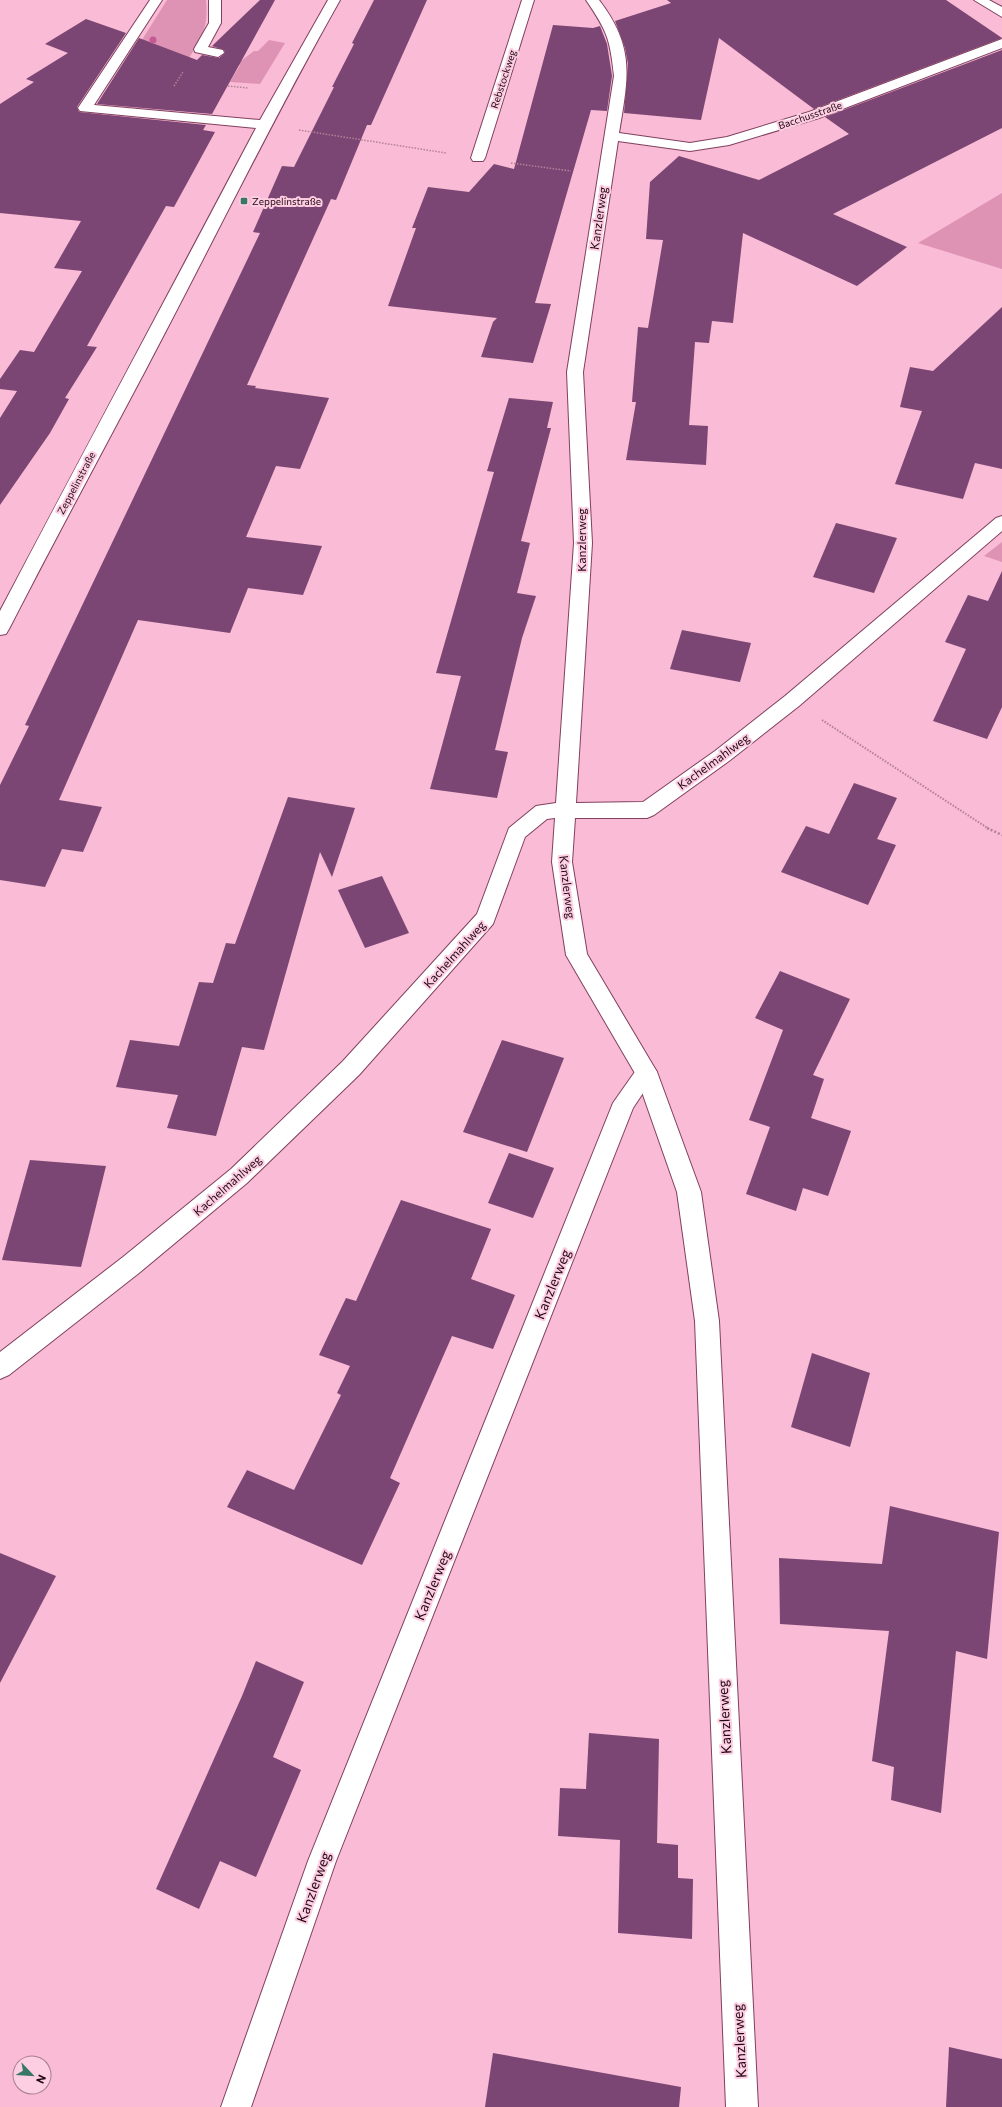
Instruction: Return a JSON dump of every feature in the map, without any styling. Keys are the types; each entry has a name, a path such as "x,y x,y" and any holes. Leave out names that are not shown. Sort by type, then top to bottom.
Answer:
{"street":[{"path":"156,0 85,108 265,125"},
{"name":"Zeppelinstraße","path":"0,629 82,471 136,373 265,125 334,0"},
{"name":"Rebstockweg","path":"478,158 528,0"},
{"name":"Kanzlerweg","path":"592,0 608,19 617,41 621,76 604,176 575,372 583,543 562,862 577,955 646,1072 690,1192 706,1321 742,2107"},
{"path":"980,0 1002,13"},
{"name":"Bacchusstraße","path":"611,136 690,147 729,141 814,115 1002,43"},
{"name":"Kachelmahlweg","path":"0,1367 131,1265 239,1176 351,1068 486,918 516,833 543,811 647,810 722,756 792,701 1002,522"}],"lane":[{"path":"216,0 216,23 200,49 218,53"},
{"name":"Kanzlerweg","path":"236,2107 328,1847 624,1103 646,1072"}],"path":[{"path":"152,114 165,93 172,89 200,49"},
{"path":"265,125 604,176"},
{"path":"792,701 978,823 1002,835"}],"shaded area":[{"path":"167,0 206,0 207,11 205,27 199,41 185,65 130,59"},
{"path":"269,40 285,43 260,84 230,82 240,65 237,64 254,51 258,51"},
{"path":"1002,193 1002,269 918,243"},
{"path":"1002,542 1002,562 984,556"}],"building":[{"path":"260,0 275,0 212,114 97,104 139,38 197,60 202,55 219,58 225,53 224,50 212,46"},
{"path":"374,0 427,0 371,125 367,125 336,200 331,199 247,385 256,386 255,388 329,398 300,469 276,466 246,537 322,546 303,595 248,588 230,633 138,620 59,800 102,807 83,852 62,849 45,887 0,880 0,785 29,726 25,725 260,233 253,232 282,166 294,167 334,87 332,87 354,44 352,43"},
{"path":"667,0 946,0 1002,38 814,109 719,38 701,120 624,113 628,64 625,48 615,21 671,3"},
{"path":"86,19 126,33 77,107 79,112 206,125 203,130 215,132 174,207 166,206 87,346 97,347 65,398 69,399 50,433 0,505 0,418 17,391 0,389 0,379 20,350 34,352 82,271 54,268 81,221 0,213 0,104 34,82 26,79 68,53 45,44"},
{"path":"553,25 593,28 600,26 607,44 612,76 607,111 591,110 535,303 551,304 533,363 481,357 493,322 497,318 388,306 416,228 412,228 428,187 469,192 494,164 514,169"},
{"path":"1002,50 1002,128 833,214 907,247 857,286 743,233 733,323 712,321 709,343 695,342 689,425 708,426 706,465 626,460 636,402 632,402 638,327 648,328 663,240 646,239 650,182 679,156 759,180 849,134 825,117"},
{"path":"1002,307 1002,469 975,463 963,499 895,484 922,411 900,407 910,367 933,371"},
{"path":"509,398 553,402 547,428 551,428 521,541 530,543 517,593 536,596 522,638 495,750 508,752 497,798 430,789 461,676 436,673 494,472 487,471"},
{"path":"836,523 897,538 874,593 813,577"},
{"path":"1002,571 1002,707 987,739 933,721 966,649 945,642 968,595 988,601"},
{"path":"682,630 751,643 740,682 670,669"},
{"path":"854,783 897,798 877,839 896,845 868,905 781,872 806,826 829,834"},
{"path":"288,797 355,808 332,877 320,852 264,1050 242,1047 216,1136 167,1128 178,1095 116,1087 130,1040 179,1046 199,982 213,983 226,943 235,944"},
{"path":"382,876 409,933 365,948 338,890"},
{"path":"780,971 850,999 813,1075 824,1079 811,1118 851,1131 828,1196 803,1188 796,1211 746,1194 770,1127 749,1120 783,1030 755,1018"},
{"path":"502,1040 564,1058 527,1152 463,1132"},
{"path":"509,1153 554,1168 533,1218 488,1203"},
{"path":"30,1160 106,1166 81,1267 2,1260"},
{"path":"401,1200 491,1229 471,1279 515,1295 493,1349 452,1336 390,1478 400,1483 362,1565 227,1507 247,1470 294,1490 341,1395 337,1393 350,1366 319,1355 346,1298 356,1301"},
{"path":"812,1353 870,1373 850,1447 791,1427"},
{"path":"890,1506 999,1532 987,1659 956,1651 941,1813 891,1800 894,1767 872,1761 889,1631 780,1624 779,1558 882,1564"},
{"path":"0,1553 56,1576 0,1683"},
{"path":"256,1661 304,1682 273,1757 301,1770 256,1877 220,1861 199,1909 156,1889 242,1696"},
{"path":"589,1733 659,1739 657,1843 678,1845 678,1878 693,1879 692,1939 618,1933 620,1840 558,1836 560,1788 586,1789"},
{"path":"949,2047 1002,2059 1002,2107 946,2107"},
{"path":"493,2053 681,2087 679,2107 485,2107"}],"place":[{"name":"Zeppelinstraße","path":"244,201"}]}
